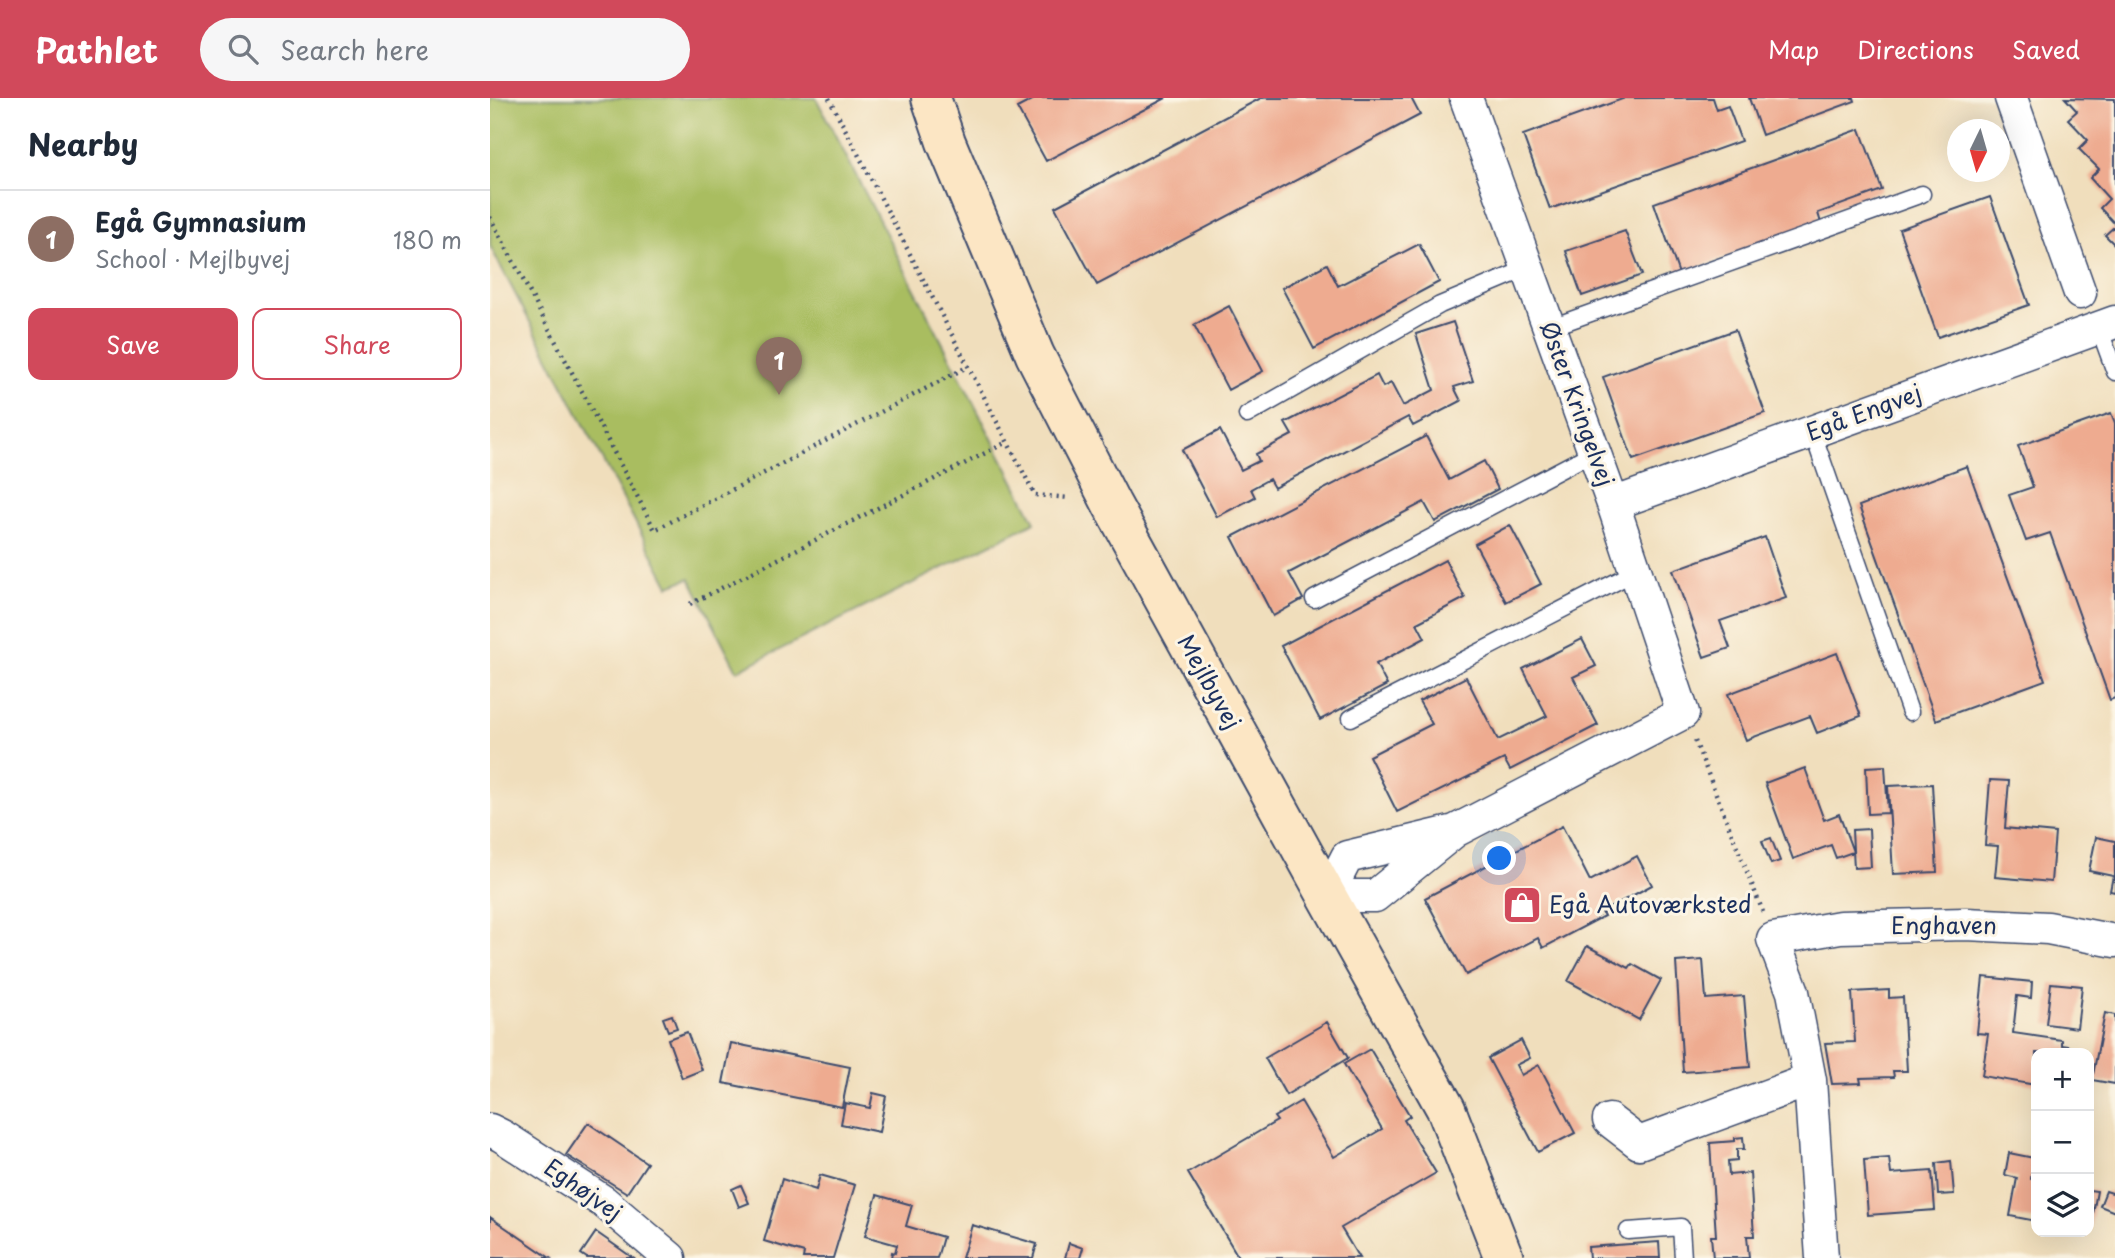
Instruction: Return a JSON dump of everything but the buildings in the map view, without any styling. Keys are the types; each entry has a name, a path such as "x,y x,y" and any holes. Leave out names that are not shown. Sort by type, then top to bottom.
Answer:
{"street":[{"name":"Mejlbyvej","path":"931,98 946,142 1035,355 1111,503 1446,1109 1504,1258"},
{"name":"Øster Kringelvej","path":"1466,98 1613,504 1683,713"},
{"path":"2011,98 2080,293"},
{"name":"Egå Engvej","path":"1613,504 2107,325"},
{"path":"1455,831 1347,857 1327,896 1376,896 1455,831 1683,713"},
{"name":"Enghaven","path":"1773,939 1840,927 1966,924 2048,928 2115,941"},
{"path":"1773,939 1793,992 1810,1080 1822,1258"},
{"path":"1609,1120 1639,1143 1810,1080"},
{"name":"Eghøjvej","path":"490,1130 604,1202 670,1258"}],"lane":[{"path":"1549,328 1922,194"},
{"path":"1247,415 1440,305 1528,268"},
{"path":"2107,325 2115,372"},
{"path":"1812,432 1910,712"},
{"path":"1314,599 1594,452"},
{"path":"1351,718 1636,572"},
{"path":"1628,1231 1681,1227 1683,1258"}],"path":[{"path":"829,98 1035,495 1111,503"},
{"path":"490,217 654,530 967,367"},
{"path":"690,604 1007,442"},
{"path":"1683,713 1773,939"}],"green space":[{"path":"490,98 816,98 1035,522 737,671 690,578 669,586 490,246"}],"place":[{"name":"Egå Gymnasium","path":"779,395"},
{"name":"Egå Autoværksted","path":"1522,905"}]}
